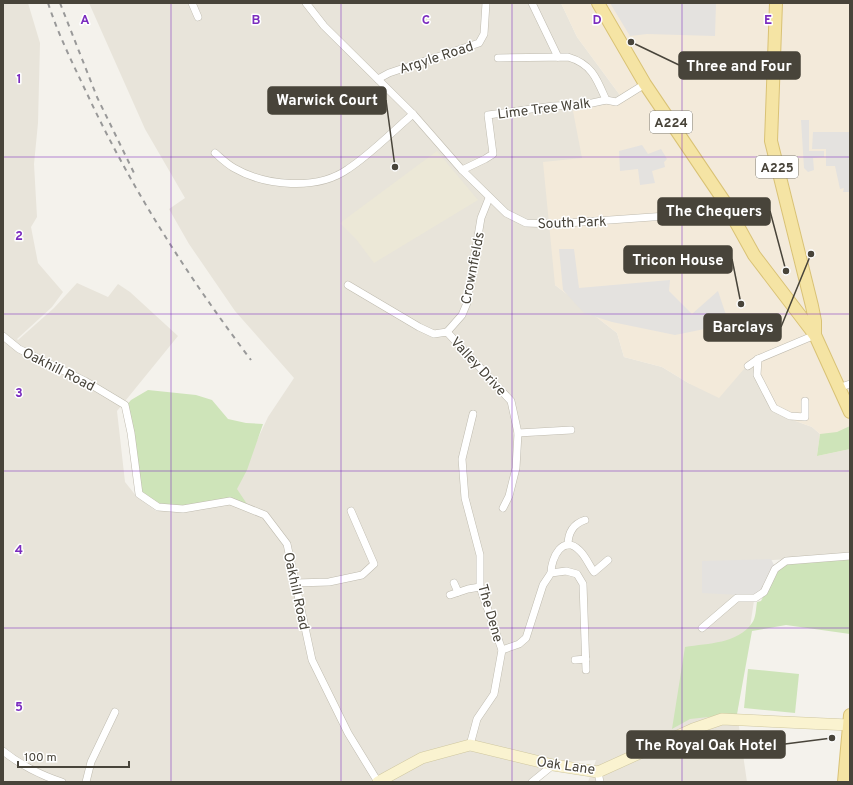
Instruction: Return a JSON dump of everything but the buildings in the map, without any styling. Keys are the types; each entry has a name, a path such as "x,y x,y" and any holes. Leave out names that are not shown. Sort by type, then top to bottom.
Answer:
{"main road":[{"name":"A224","path":"598,3 645,84 725,204 754,255 815,335"},
{"name":"A225","path":"776,3 771,141 812,306 815,321 815,335 823,348 838,388 850,412"},
{"path":"799,314 812,306"},
{"path":"844,782 849,720"}],"street":[{"path":"192,3 198,17"},
{"name":"South Park","path":"306,3 324,26 413,114 462,170 489,198 506,213 526,223 587,223 710,213 718,210 725,204"},
{"name":"Argyle Road","path":"378,79 390,73 479,43 484,34 486,3"},
{"path":"532,3 558,57"},
{"path":"498,58 568,57 578,60 591,70 606,100"},
{"name":"Lime Tree Walk","path":"462,170 493,154 488,115 553,106 583,105 606,100 616,102 645,84"},
{"path":"215,153 233,168 256,178 276,183 307,183 327,178 347,170 413,114"},
{"name":"Crownfields","path":"447,332 462,316 467,303 481,218 489,198"},
{"name":"Valley Drive","path":"348,285 419,327 434,334 447,332 511,401 518,433 516,468 509,496 503,508"},
{"path":"748,366 758,359 815,335"},
{"name":"Oakhill Road","path":"3,336 19,349 86,381 125,405 131,433 139,494 158,507 183,509 230,501 265,515 286,544 296,583 312,660 348,733 378,782"},
{"path":"758,359 758,375 776,411 790,416 805,417 805,401"},
{"path":"838,388 850,384"},
{"name":"The Dene","path":"470,746 477,719 494,694 502,650 480,587 482,562 465,498 462,465 463,453 473,414"},
{"path":"518,433 571,430"},
{"path":"296,583 328,582 362,575 374,564 351,511"},
{"path":"568,545 571,531 575,525 585,520"},
{"path":"502,650 519,644 526,638 543,585 552,573 554,556 558,550 568,545 574,546 581,552 594,572 608,560"},
{"path":"702,628 737,598 755,598 764,592 775,568 786,561 850,556"},
{"path":"552,573 566,571 577,574 583,584 586,670"},
{"path":"454,583 458,592"},
{"path":"450,595 480,587"},
{"path":"575,660 586,659"},
{"path":"86,782 91,762 115,712"},
{"name":"Oak Lane","path":"378,782 422,758 470,746 599,777 693,729 722,719 849,720"},
{"path":"3,751 25,765 62,782"},
{"path":"532,782 553,765"}],"shaded area":[{"path":"3,3 28,3 40,43 38,123 34,164 37,217 31,227 38,263 63,292 52,307 17,339 18,340 54,308 77,283 108,297 118,284 130,292 178,336 117,411 125,482 137,497 156,511 183,511 235,487 268,417 294,378 235,311 189,244 169,209 185,198 145,129 89,3 561,3 577,37 622,98 582,158 555,285 617,333 624,357 662,367 690,384 750,362 779,415 812,427 820,434 817,456 850,449 850,555 760,561 737,713 747,782 588,782 596,760 566,762 529,782 3,782"},
{"path":"561,3 850,3 850,449 817,456 820,434 812,427 779,415 750,362 719,398 690,384 662,367 624,357 617,333 555,285 543,162 582,158 573,111 614,103 622,98 577,37"},
{"path":"610,3 716,3 715,36 647,34 630,36"},
{"path":"801,120 809,120 809,151 824,151 824,157 813,158 814,170 808,172 804,168"},
{"path":"813,132 850,132 850,192 843,192 844,188 840,189 835,166 826,166 826,149 812,149"},
{"path":"642,145 648,154 661,149 667,159 664,162 665,167 652,171 655,183 640,185 638,169 620,171 619,151"},
{"path":"437,151 478,200 374,263 356,239 340,223"},
{"path":"559,249 574,249 579,288 670,280 669,291 692,314 718,291 729,324 675,335 612,322 584,313 563,290"},
{"path":"771,559 774,565 765,589 757,596 702,593 702,561"}],"green space":[{"path":"148,390 196,395 212,400 228,419 246,423 263,424 247,470 237,489 247,504 231,500 160,508 140,494 126,406 131,400"},
{"path":"850,426 850,449 817,456 820,434 837,432"},
{"path":"850,558 850,634 786,625 752,631 737,714 690,719 672,729 685,647 731,639 746,630 752,623 756,613 757,602 761,601 777,569 787,563"},
{"path":"748,669 799,674 795,713 744,708"}],"railway":[{"path":"48,3 73,64 107,135 144,202 184,266 251,360"},
{"path":"60,3 97,97 134,173"}],"place":[{"name":"Three and Four","path":"631,42"},
{"name":"Warwick Court","path":"395,167"},
{"name":"Barclays","path":"811,254"},
{"name":"The Chequers","path":"786,271"},
{"name":"Tricon House","path":"741,304"},
{"name":"The Royal Oak Hotel","path":"832,738"}]}
